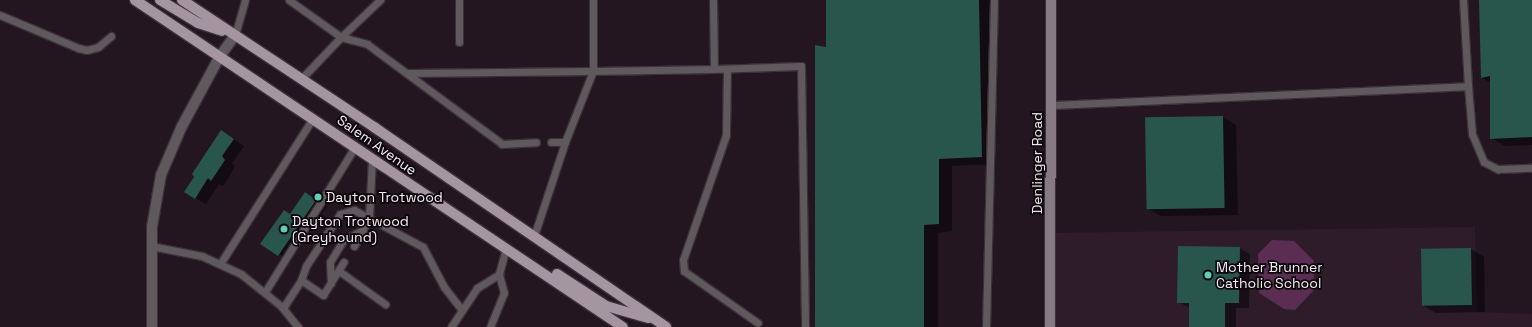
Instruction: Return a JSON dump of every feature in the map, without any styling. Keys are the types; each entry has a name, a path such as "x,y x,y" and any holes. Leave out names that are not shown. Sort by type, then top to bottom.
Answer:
{"main road":[{"name":"Salem Avenue","path":"135,0 623,327"},
{"path":"160,0 198,23 235,35"},
{"name":"Salem Avenue","path":"182,0 534,236 666,327"},
{"path":"506,248 537,261 606,306 656,320"}],"street":[{"name":"Denlinger Road","path":"1050,327 1051,0"},
{"path":"152,327 151,246 155,201 170,150 220,56 235,35"}],"lane":[{"path":"235,35 245,0"},
{"path":"289,0 340,37 367,44 502,144 536,142"},
{"path":"301,79 340,37 380,0"},
{"path":"459,0 459,42"},
{"path":"534,236 565,142 593,71 593,0"},
{"path":"713,0 714,69"},
{"path":"986,327 994,0"},
{"path":"1463,0 1472,134 1484,162 1498,169 1532,168"},
{"path":"0,15 78,48 87,50 98,47 111,36"},
{"path":"408,73 727,69 801,66 806,327"},
{"path":"727,69 726,135 683,260 684,271 758,323"},
{"path":"1051,105 1468,86"},
{"path":"220,264 313,118"},
{"path":"551,142 565,142"},
{"path":"265,292 355,147"},
{"path":"354,246 369,218 372,159"},
{"path":"283,308 301,280 306,266 340,214 354,210 423,247 444,287 462,310"},
{"path":"331,283 330,262 343,240 363,230"},
{"path":"151,246 181,250 220,264 241,274 283,308 298,327"},
{"path":"490,327 504,293 499,274 506,248"},
{"path":"301,280 323,295 340,271 344,262"},
{"path":"340,271 385,304"},
{"path":"451,327 477,288 499,274"}],"shaded area":[{"path":"1475,227 1477,312 1532,314 1532,327 1050,327 1051,233"},
{"path":"1272,240 1294,241 1314,261 1314,290 1295,310 1284,309 1259,293 1258,254"}],"building":[{"path":"826,0 979,0 982,157 939,159 939,224 924,225 924,327 815,327 815,45 826,47"},
{"path":"1479,0 1532,0 1532,137 1490,139 1490,76 1481,78"},
{"path":"1223,116 1225,208 1147,209 1145,117"},
{"path":"221,130 234,139 222,156 225,160 211,181 208,178 195,199 184,192 194,177 192,174"},
{"name":"Dayton Trotwood (Greyhound)","path":"305,192 316,200 278,256 260,244 284,210 290,214"},
{"name":"Mother Brunner Catholic School","path":"1178,246 1240,247 1239,303 1225,303 1225,327 1189,327 1189,303 1177,303"},
{"path":"1471,248 1472,305 1422,306 1421,249"}],"place":[{"name":"Dayton Trotwood","path":"318,197"},
{"name":"Dayton Trotwood (Greyhound)","path":"284,229"},
{"name":"Mother Brunner Catholic School","path":"1208,275"}]}
